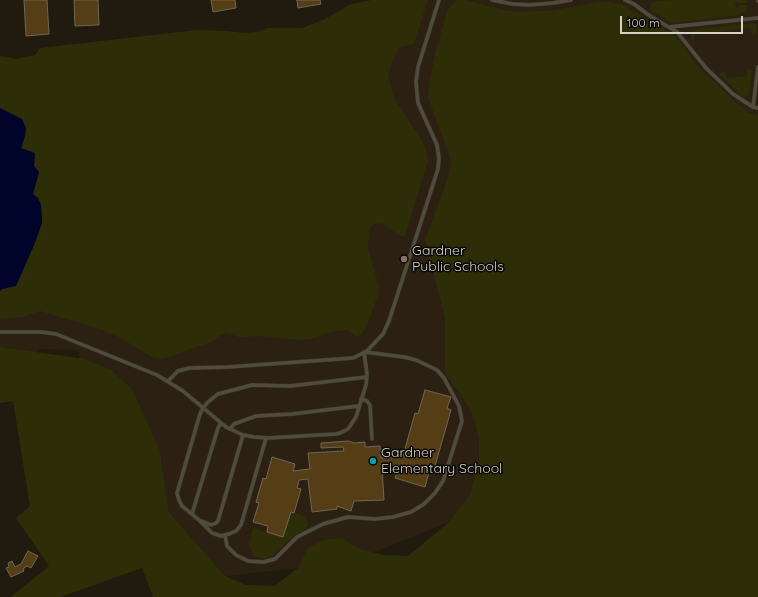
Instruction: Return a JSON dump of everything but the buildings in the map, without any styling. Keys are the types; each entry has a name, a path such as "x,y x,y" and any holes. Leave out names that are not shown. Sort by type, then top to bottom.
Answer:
{"lane":[{"path":"168,381 175,373 184,368 353,358 374,345 383,334 389,321 438,169 439,158 437,145 418,103 416,82 418,67 439,0"},
{"path":"492,0 529,5 571,0"},
{"path":"626,0 677,32 714,76 733,94 753,107 758,108"},
{"path":"669,27 758,18"},
{"path":"753,107 758,67"},
{"path":"0,332 41,332 56,334 157,375 183,391 230,429 243,435 266,438 340,433 351,426 359,406 367,377 364,352"},
{"path":"225,535 227,546 236,555 248,561 258,563 267,562 275,559 297,537 324,524 348,517 375,519 402,515 418,508 436,494 445,475 462,421 459,406 455,398 440,374 428,365 404,357 364,352"},
{"path":"266,438 241,525 236,531 225,535 221,536 212,533 182,506 178,500 177,493 203,408 218,394 252,385 290,386 367,377"},
{"path":"361,399 367,401 370,405 372,439"},
{"path":"230,429 234,424 256,416 292,414 359,406"},
{"path":"192,514 218,428 221,423"},
{"path":"199,520 211,525 218,521 243,435"}],"shaded area":[{"path":"371,0 428,0 414,44 399,47 393,59 388,76 394,98 421,139 428,161 405,235 400,236 380,223 372,225 369,231 368,249 379,286 378,295 367,326 361,335 357,337 347,330 330,332 311,339 297,340 262,336 239,337 226,333 220,335 211,342 163,359 152,357 119,337 94,327 40,311 22,317 0,319 0,291 25,265 42,222 41,205 38,198 33,194 39,173 34,166 35,154 21,149 25,136 21,119 0,108 0,56 16,59 35,55 40,48 197,30 244,33 256,32 268,28 302,28 325,19 349,5"},
{"name":"Gardner Public Schools","path":"380,0 758,0 758,228 479,510 375,552 298,568 225,576 169,512 160,451 80,386 79,350 37,349 40,383 0,382 0,308"},
{"path":"458,0 465,0 504,10 519,12 548,11 600,2 612,2 625,6 675,36 695,64 749,113 758,115 758,597 153,597 142,568 60,597 12,597 49,566 16,518 30,506 13,401 0,403 0,347 85,359 111,370 132,389 160,451 169,512 225,576 246,585 275,586 298,568 308,548 324,540 342,538 357,548 384,555 408,556 448,523 470,495 479,463 479,437 471,410 445,373 445,318 425,240 448,178 451,160 428,98 430,80 436,50 448,8"},
{"path":"672,0 747,0 748,3 735,2 736,7 739,7 739,5 748,5 745,11 739,15 672,23 650,10 653,2"},
{"path":"754,23 757,26 755,35 752,34 751,29 749,28 695,34 694,40 691,40 692,30"},
{"path":"747,69 752,69 749,93 748,96 743,97 720,75 721,72 724,71 726,73 726,78 747,76"},
{"path":"291,512 304,516 307,521 307,527 272,556 262,559 253,555 249,544 253,528 283,537"}],"water":[{"path":"0,108 22,119 26,128 21,148 35,153 34,166 39,172 33,194 38,198 41,205 42,223 16,286 2,289 0,291"}],"place":[{"name":"Gardner Public Schools","path":"404,259"},
{"name":"Gardner Elementary School","path":"373,461"}]}
